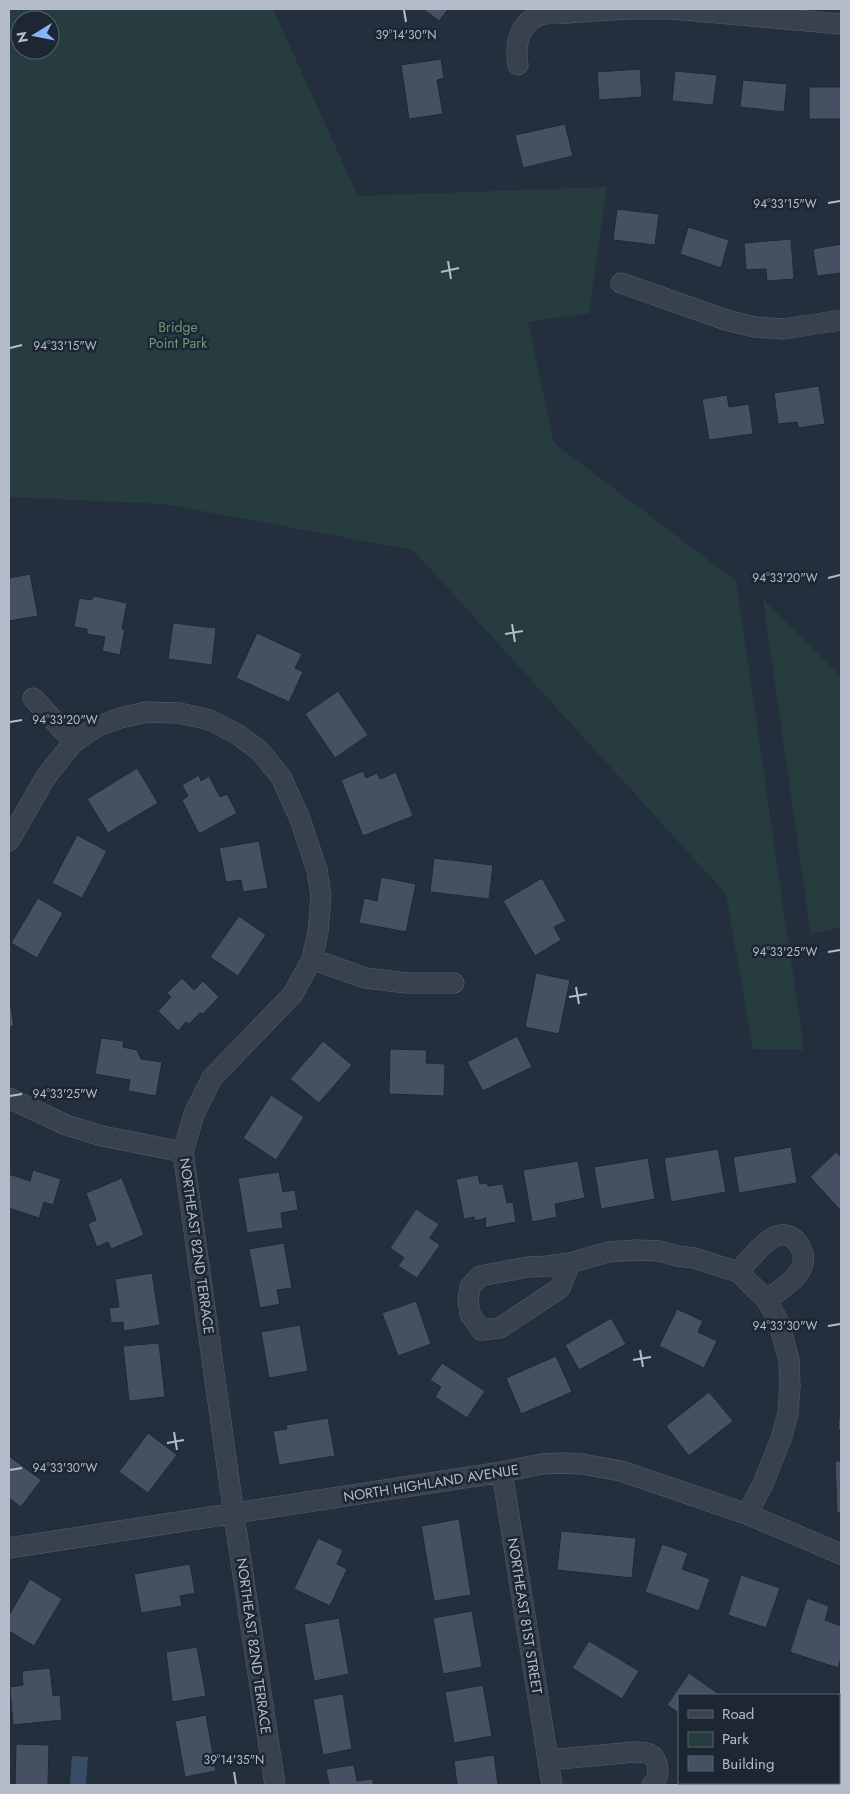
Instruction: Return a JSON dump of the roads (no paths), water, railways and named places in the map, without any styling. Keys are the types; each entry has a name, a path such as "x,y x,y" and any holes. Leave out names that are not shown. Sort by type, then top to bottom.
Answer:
{"street":[{"path":"518,65 516,51 518,37 525,25 536,17 550,13 673,9 841,24"},
{"path":"621,283 729,321 755,327 784,329 841,320"},
{"path":"33,698 74,742"},
{"name":"NORTHEAST 82ND TERRACE","path":"9,841 47,775 74,742 96,727 120,718 146,712 179,713 210,720 237,734 260,751 281,776 300,819 317,870 321,896 318,932 312,959 293,994 212,1078 194,1114 183,1152 274,1785"},
{"path":"312,959 365,978 408,983 454,983"},
{"path":"9,1098 66,1125 102,1136 183,1152"},
{"path":"738,1272 762,1246 776,1236 788,1236 795,1240 804,1256 802,1267 797,1275 767,1300"},
{"path":"570,1263 560,1288 500,1328 481,1330 470,1314 468,1301 470,1287 480,1276 528,1267 570,1263 608,1252 637,1250 660,1251 694,1258 738,1272 767,1300 779,1323 789,1360 788,1413 782,1436 763,1484 748,1514"},
{"name":"NORTH HIGHLAND AVENUE","path":"9,1548 234,1515 542,1464 582,1464 602,1466 621,1471 748,1514 841,1554"},
{"name":"NORTHEAST 81ST STREET","path":"502,1472 552,1785"},
{"path":"548,1760 634,1752 645,1753 656,1759 658,1776 656,1782 652,1785"}],"water":[{"path":"72,1756 88,1757 86,1785 70,1785"}],"park label":[{"name":"Bridge Point Park","path":"178,336"}]}
